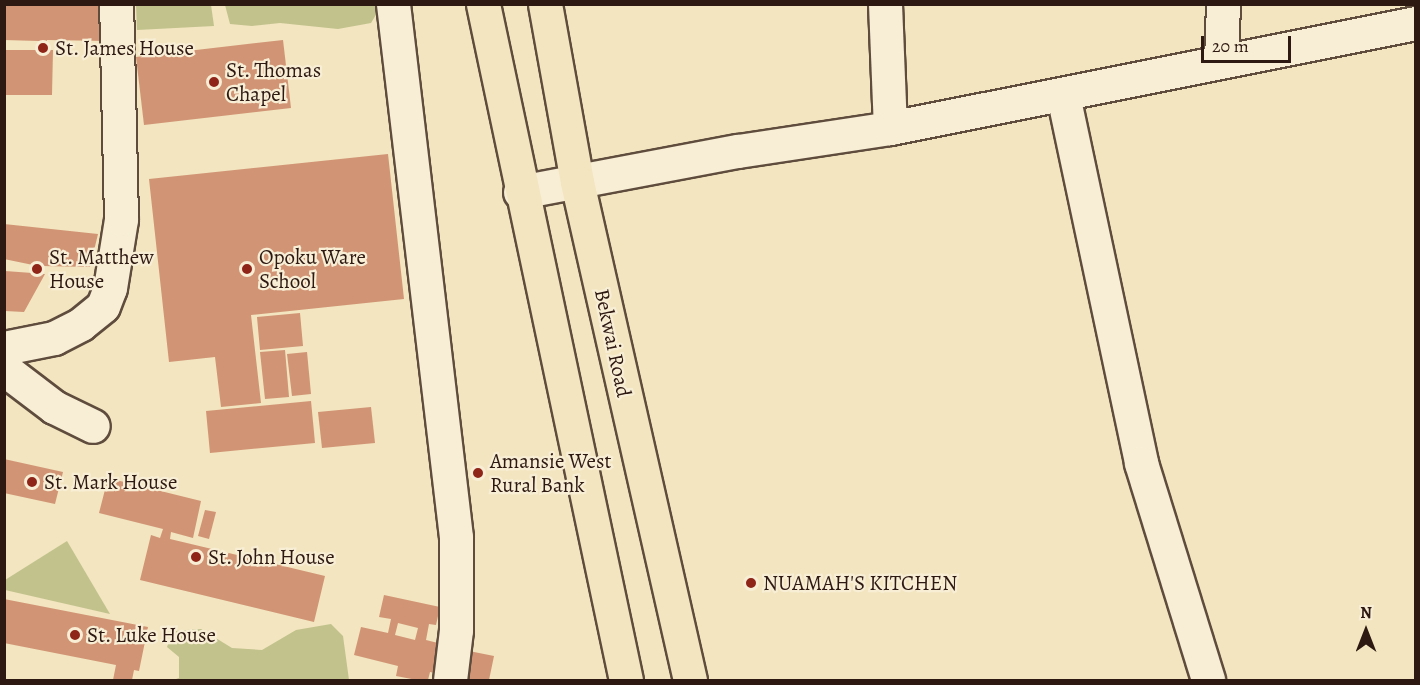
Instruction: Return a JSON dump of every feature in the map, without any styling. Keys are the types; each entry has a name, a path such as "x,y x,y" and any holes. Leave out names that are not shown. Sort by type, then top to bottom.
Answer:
{"highway":[{"path":"483,4 520,192 626,681"},
{"name":"Bekwai Road","path":"545,4 577,182 690,681"}],"street":[{"path":"4,348 54,338 81,324 103,306 110,288 121,219 116,4"},
{"path":"393,4 456,537 456,630 450,681"},
{"path":"885,4 890,128"},
{"path":"1221,61 1223,4"},
{"path":"520,192 738,151 890,128 1416,23"},
{"path":"1062,95 1142,463 1208,681"},
{"path":"4,369 54,407 93,426"}],"green space":[{"path":"136,5 211,5 214,26 137,30"},
{"path":"225,5 376,5 377,13 371,23 338,29 280,23 252,26 230,24"},
{"path":"67,541 110,614 5,590 5,580"},
{"path":"331,624 343,636 349,680 173,680 179,678 179,657 167,647 173,631 201,629 232,648 262,650 296,630"}],"building":[{"name":"St. James House","path":"4,4 108,4 108,41 47,40 47,50 53,50 52,95 4,95 4,50 39,50 39,41 4,40"},
{"name":"St. Thomas Chapel","path":"283,40 291,108 144,125 136,57"},
{"path":"388,154 404,299 251,315 261,403 221,407 215,357 169,362 149,179"},
{"name":"St. Matthew House","path":"4,224 98,234 90,267 42,266 41,274 45,274 24,312 5,311 5,271 32,273 33,265 4,259"},
{"path":"300,313 303,346 260,350 257,317"},
{"path":"285,350 289,397 265,399 260,352"},
{"path":"307,352 311,394 292,396 287,354"},
{"path":"311,401 315,443 210,453 206,411"},
{"path":"371,407 375,443 322,448 318,412"},
{"name":"St. Mark House","path":"4,459 63,472 55,504 4,493"},
{"name":"St. John House","path":"108,478 201,501 193,538 171,532 170,539 325,576 314,622 140,580 151,535 160,538 163,529 99,513"},
{"path":"205,510 216,512 209,539 198,536"},
{"path":"384,595 440,607 436,625 429,624 426,640 450,646 443,675 430,672 428,680 396,676 398,666 354,655 361,627 388,633 391,619 379,617","holes":["398,623 418,628 415,640 395,635"]},
{"name":"St. Luke House","path":"4,599 148,627 139,671 134,670 132,680 113,680 116,665 4,643"},
{"path":"469,651 494,656 489,680 466,680"}],"place":[{"name":"St. James House","path":"43,48"},
{"name":"St. Thomas Chapel","path":"214,82"},
{"name":"St. Matthew House","path":"37,269"},
{"name":"Opoku Ware School","path":"247,269"},
{"name":"Amansie West Rural Bank","path":"478,473"},
{"name":"St. Mark House","path":"32,482"},
{"name":"St. John House","path":"196,557"},
{"name":"NUAMAH'S KITCHEN","path":"751,583"},
{"name":"St. Luke House","path":"75,635"}]}
